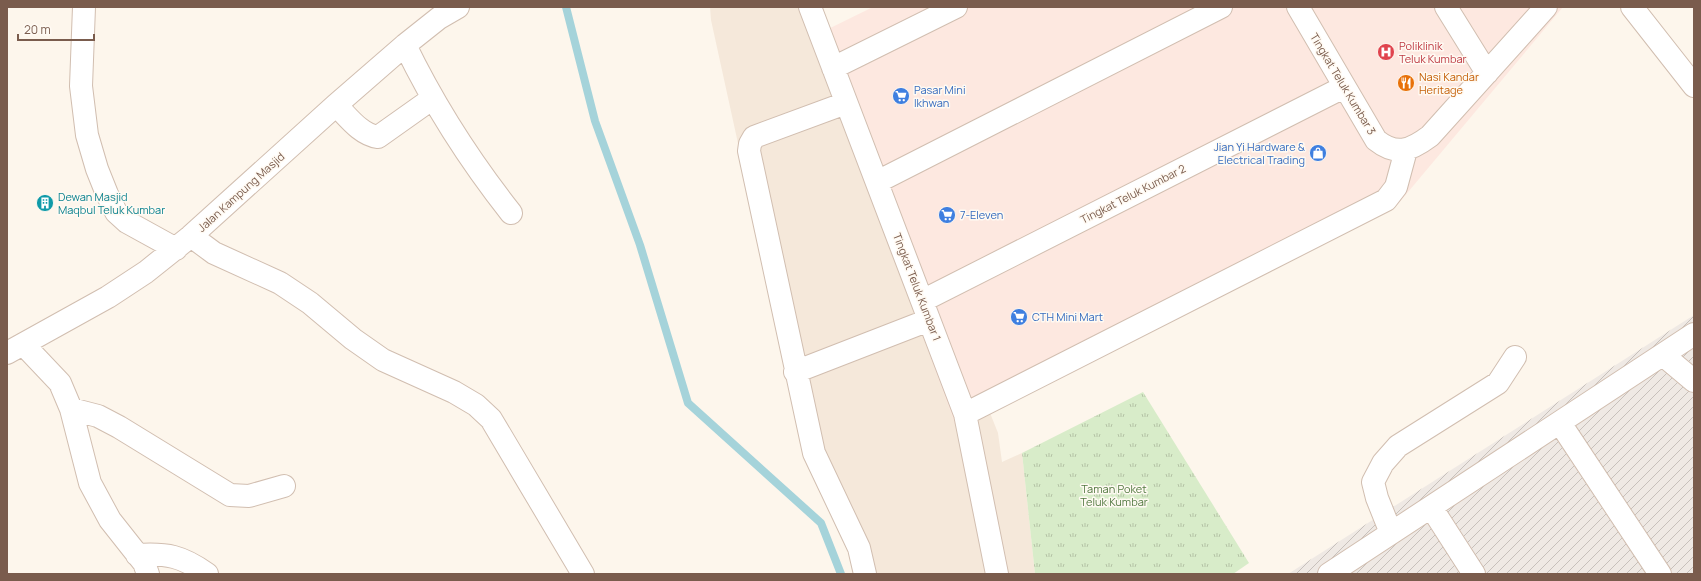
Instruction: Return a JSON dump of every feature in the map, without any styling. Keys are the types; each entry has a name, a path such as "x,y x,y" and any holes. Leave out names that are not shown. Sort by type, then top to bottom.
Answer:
{"street":[{"path":"84,7 81,86 87,135 97,169 116,212 127,222 214,253 280,282 310,303 353,339 383,360 454,392 476,405 491,419 583,574"},
{"name":"Tingkat Teluk Kumbar 1","path":"810,7 965,414 997,574"},
{"path":"833,68 956,7"},
{"path":"877,182 1221,7"},
{"name":"Tingkat Teluk Kumbar 3","path":"1298,7 1376,140 1384,146 1401,150"},
{"path":"1446,7 1487,73"},
{"path":"965,414 1386,200 1396,187 1401,150 1419,145 1430,136 1546,7"},
{"path":"1632,7 1694,86"},
{"name":"Jalan Kampung Masjid","path":"16,349 108,297 146,272 184,242 336,105 406,45 442,11"},
{"path":"406,45 433,98 483,178 511,213"},
{"name":"Tingkat Teluk Kumbar 2","path":"795,372 926,310 1344,87"},
{"path":"336,105 364,132 370,136 378,137 433,98"},
{"path":"846,103 754,138 750,144 749,151 795,372 814,454 859,548 865,574"},
{"path":"1329,574 1694,334"},
{"path":"16,349 60,383 71,409 90,483 110,520 144,563 148,574"},
{"path":"1663,355 1694,381"},
{"path":"1391,533 1377,498 1373,482 1383,463 1398,446 1498,383 1515,357"},
{"path":"71,409 98,416 230,495 249,496 284,486"},
{"path":"1560,422 1660,574"},
{"path":"1431,507 1474,574"},
{"path":"137,555 160,554 178,557 206,574"}],"shaded area":[{"path":"710,7 802,7 990,413 998,433 1002,462 1022,453 1035,574 856,574 851,551 808,463 711,20"},
{"path":"873,7 1563,7 1398,204 957,429 812,37"},
{"path":"1694,315 1694,574 1288,574"}],"green space":[{"name":"Taman Poket Teluk Kumbar","path":"1143,392 1249,563 1233,574 1035,574 1022,453"}],"waterway":[{"path":"566,7 595,121 640,245 688,403 821,523 841,574"}],"place":[{"name":"Poliklinik Teluk Kumbar","path":"1386,52"},
{"name":"Nasi Kandar Heritage","path":"1406,83"},
{"name":"Pasar Mini Ikhwan","path":"901,96"},
{"name":"Jian Yi Hardware & Electrical Trading","path":"1318,153"},
{"name":"Dewan Masjid Maqbul Teluk Kumbar","path":"45,203"},
{"name":"7-Eleven","path":"947,215"},
{"name":"CTH Mini Mart","path":"1019,317"}]}
